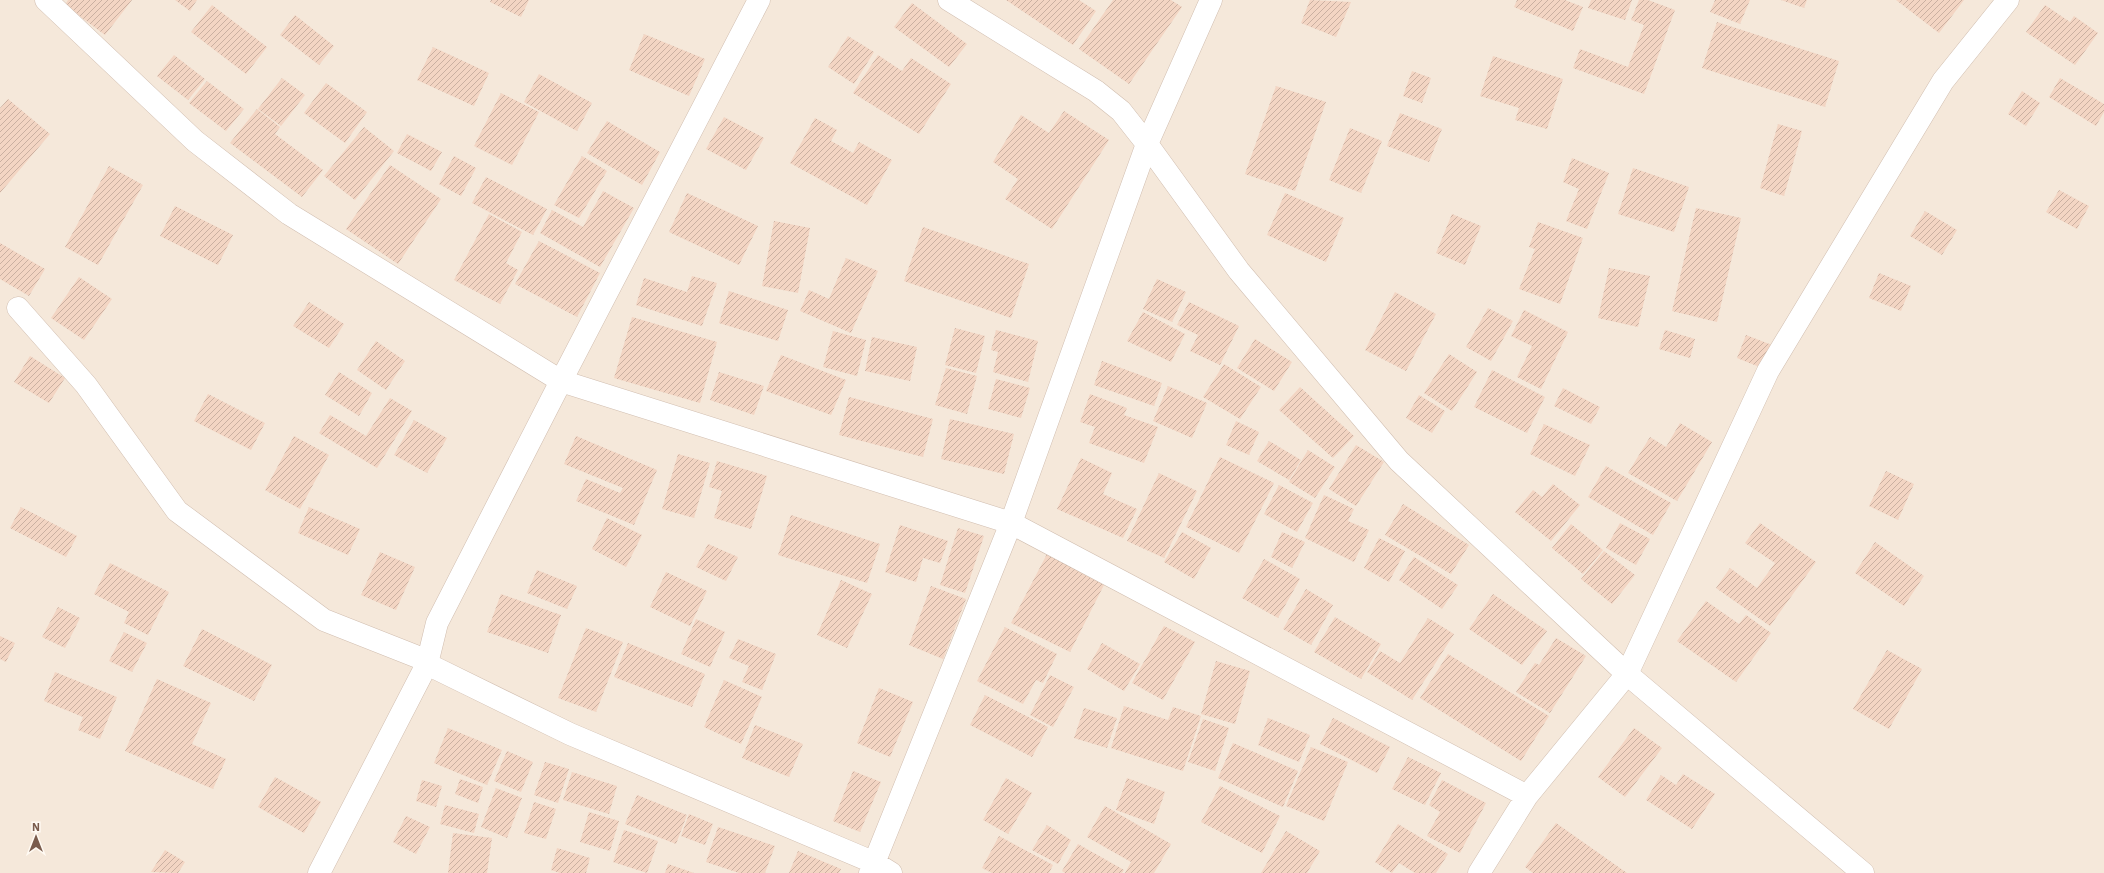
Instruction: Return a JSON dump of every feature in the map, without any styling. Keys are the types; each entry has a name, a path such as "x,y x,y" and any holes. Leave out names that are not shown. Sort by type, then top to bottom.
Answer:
{"street":[{"path":"46,0 195,141 289,214 561,381 1011,522 1527,796"},
{"path":"319,873 428,663 437,623 759,0"},
{"path":"949,0 1096,91 1121,111 1240,271 1399,460 1627,674 1864,873"},
{"path":"18,308 86,385 177,511 324,620 428,663 570,734 878,870 1011,522 1147,144 1211,0"},
{"path":"1479,873 1527,796 1627,674 1768,371 1943,80 2008,0"}],"shaded area":[{"path":"0,0 2104,0 2104,873 0,873"}],"building":[{"path":"68,0 132,0 105,35 65,5"},
{"path":"175,0 197,0 190,11"},
{"path":"491,0 529,0 521,17 490,2"},
{"path":"1006,0 1079,0 1096,11 1073,45"},
{"path":"1113,0 1171,0 1182,7 1129,84 1079,49"},
{"path":"1310,0 1351,2 1336,37 1301,23"},
{"path":"1517,0 1565,0 1583,7 1573,31 1514,7"},
{"path":"1591,0 1632,0 1625,20 1588,8"},
{"path":"1639,0 1648,0 1675,10 1644,94 1573,68 1580,49 1628,67 1644,25 1631,20"},
{"path":"1715,0 1750,0 1740,24 1710,12"},
{"path":"1781,0 1807,0 1804,8"},
{"path":"1896,0 1964,0 1939,33"},
{"path":"912,3 967,44 949,67 894,27"},
{"path":"212,5 267,47 246,74 191,32"},
{"path":"2045,5 2070,22 2074,16 2098,33 2075,65 2026,32"},
{"path":"295,15 334,46 319,65 280,35"},
{"path":"1717,22 1839,61 1825,107 1702,68"},
{"path":"644,34 705,59 689,96 629,70"},
{"path":"848,36 874,52 854,84 828,67"},
{"path":"433,47 489,73 474,106 417,80"},
{"path":"174,55 205,79 188,100 157,76"},
{"path":"878,55 902,71 911,58 951,84 919,134 853,93"},
{"path":"1493,56 1563,79 1547,129 1515,120 1519,108 1480,96"},
{"path":"1412,71 1431,78 1422,103 1403,96"},
{"path":"539,74 592,103 577,131 524,102"},
{"path":"282,78 305,95 281,126 258,109"},
{"path":"2060,78 2104,104 2104,112 2096,126 2049,97"},
{"path":"207,81 244,109 226,131 189,103"},
{"path":"326,83 367,112 345,143 304,113"},
{"path":"1276,86 1326,102 1295,191 1245,174"},
{"path":"2022,91 2040,103 2026,126 2008,114"},
{"path":"501,93 539,112 512,165 474,146"},
{"path":"8,99 50,134 0,193 0,108"},
{"path":"257,109 280,127 275,134 323,170 302,197 230,143"},
{"path":"1064,111 1109,140 1052,229 1005,199 1018,179 993,162 1021,115 1049,133"},
{"path":"1400,113 1442,129 1429,162 1387,146"},
{"path":"724,117 764,138 746,170 706,149"},
{"path":"815,118 837,130 831,141 853,153 859,142 892,160 867,205 790,163"},
{"path":"607,121 660,152 642,185 587,153"},
{"path":"1778,124 1802,131 1784,196 1760,188"},
{"path":"364,127 394,151 355,200 324,176"},
{"path":"1350,128 1382,141 1361,193 1329,180"},
{"path":"407,134 442,152 431,171 397,153"},
{"path":"454,156 476,168 461,196 439,184"},
{"path":"582,156 607,171 579,218 554,205"},
{"path":"1572,158 1609,173 1587,229 1566,221 1579,189 1563,182"},
{"path":"390,165 441,199 398,264 346,229"},
{"path":"109,166 143,185 98,265 65,247"},
{"path":"1633,168 1689,187 1674,232 1618,214"},
{"path":"486,177 547,209 533,235 472,203"},
{"path":"2059,190 2089,206 2077,229 2046,212"},
{"path":"603,191 634,208 600,267 540,233 552,210 583,227"},
{"path":"687,193 758,226 739,265 669,232"},
{"path":"1285,193 1344,218 1326,262 1267,235"},
{"path":"175,206 233,235 218,265 160,236"},
{"path":"1696,208 1741,218 1717,322 1672,311"},
{"path":"1925,211 1957,230 1942,255 1910,236"},
{"path":"489,214 522,232 506,263 518,270 500,304 454,280"},
{"path":"1452,214 1481,226 1465,265 1436,253"},
{"path":"774,221 810,228 798,293 762,286"},
{"path":"1538,222 1583,238 1560,304 1519,289 1535,249 1529,247"},
{"path":"923,227 1029,264 1011,318 904,281"},
{"path":"539,241 600,273 577,317 515,284"},
{"path":"0,243 45,269 29,296 0,279"},
{"path":"846,258 878,271 851,333 800,311 809,290 829,299"},
{"path":"1609,268 1650,276 1638,327 1598,318"},
{"path":"1879,273 1911,286 1901,311 1869,298"},
{"path":"692,276 717,283 702,326 636,305 644,278 687,292"},
{"path":"79,277 112,299 84,340 51,318"},
{"path":"1157,279 1186,292 1172,322 1143,309"},
{"path":"729,291 788,310 778,341 719,323"},
{"path":"1395,292 1436,314 1406,371 1365,350"},
{"path":"309,302 344,324 329,348 293,326"},
{"path":"1189,302 1239,326 1220,365 1190,351 1198,335 1177,325"},
{"path":"1488,308 1513,321 1491,361 1466,347"},
{"path":"1524,310 1568,332 1541,389 1517,377 1532,346 1511,336"},
{"path":"1143,312 1185,334 1171,362 1127,341"},
{"path":"632,317 717,342 700,403 614,378"},
{"path":"955,328 985,336 976,373 945,365"},
{"path":"996,330 1038,341 1028,382 993,372 998,352 991,350"},
{"path":"1665,330 1695,339 1690,358 1659,349"},
{"path":"833,331 866,340 857,376 823,367"},
{"path":"1746,335 1772,345 1762,368 1737,358"},
{"path":"872,337 917,347 910,381 865,371"},
{"path":"1255,339 1292,362 1274,391 1237,368"},
{"path":"376,341 405,361 386,390 357,370"},
{"path":"1449,354 1477,372 1452,411 1424,393"},
{"path":"781,355 846,380 831,415 766,391"},
{"path":"30,356 65,378 49,403 14,382"},
{"path":"1102,361 1162,383 1154,406 1094,385"},
{"path":"1224,364 1261,387 1240,419 1203,397"},
{"path":"946,368 977,376 967,414 935,405"},
{"path":"1492,370 1545,397 1527,433 1474,407"},
{"path":"339,372 372,393 359,416 325,395"},
{"path":"719,372 764,386 754,415 710,400"},
{"path":"996,379 1030,388 1021,418 988,409"},
{"path":"1168,386 1207,403 1192,438 1153,421"},
{"path":"1300,387 1354,436 1333,458 1279,410"},
{"path":"1563,388 1600,407 1591,424 1554,406"},
{"path":"208,394 265,423 251,450 194,421"},
{"path":"1090,394 1127,408 1124,415 1158,427 1144,463 1089,443 1095,427 1080,422"},
{"path":"1419,395 1445,411 1432,433 1406,418"},
{"path":"849,397 933,419 923,457 839,435"},
{"path":"390,398 412,411 377,468 319,433 330,415 366,436"},
{"path":"950,419 1014,434 1004,474 941,459"},
{"path":"414,420 447,438 427,473 394,455"},
{"path":"1236,421 1259,432 1249,455 1226,445"},
{"path":"1680,423 1712,442 1677,501 1628,473 1650,437 1666,447"},
{"path":"1544,424 1590,445 1575,476 1530,454"},
{"path":"294,436 329,455 300,509 265,490"},
{"path":"576,436 657,470 634,525 576,501 586,479 620,493 623,488 564,464"},
{"path":"1269,441 1301,460 1289,480 1257,461"},
{"path":"1356,445 1384,462 1356,506 1329,489"},
{"path":"1308,450 1335,467 1315,498 1289,482"},
{"path":"678,454 710,463 694,518 662,509"},
{"path":"1220,457 1274,483 1239,553 1186,527"},
{"path":"1081,458 1112,473 1103,494 1137,509 1123,538 1057,509"},
{"path":"717,461 767,476 751,529 714,518 722,491 709,487"},
{"path":"1606,466 1671,503 1653,535 1588,497"},
{"path":"1886,471 1914,484 1898,520 1869,506"},
{"path":"1159,473 1197,491 1164,558 1127,541"},
{"path":"1553,484 1580,505 1551,541 1515,512 1533,490 1542,497"},
{"path":"1279,485 1313,503 1297,532 1264,514"},
{"path":"1324,495 1354,509 1348,521 1369,530 1354,562 1305,538"},
{"path":"1403,504 1469,545 1451,574 1385,535"},
{"path":"21,507 77,536 66,557 10,528"},
{"path":"309,507 360,529 348,555 298,533"},
{"path":"791,515 880,544 867,583 778,555"},
{"path":"607,518 642,535 626,567 592,549"},
{"path":"1620,523 1650,539 1636,565 1606,548"},
{"path":"1760,523 1816,562 1770,626 1716,588 1730,568 1757,588 1775,563 1745,543"},
{"path":"1571,524 1603,550 1583,574 1552,548"},
{"path":"900,525 948,541 940,563 923,558 916,582 885,572"},
{"path":"958,528 984,536 965,593 940,585"},
{"path":"1182,532 1211,548 1194,579 1164,562"},
{"path":"1282,532 1305,542 1292,568 1271,557"},
{"path":"1379,538 1405,551 1389,582 1364,568"},
{"path":"1875,542 1924,576 1904,606 1855,573"},
{"path":"708,544 738,557 726,581 696,567"},
{"path":"1604,551 1635,575 1612,604 1581,579"},
{"path":"380,552 415,567 396,610 361,595"},
{"path":"1047,554 1105,583 1070,652 1011,623"},
{"path":"1414,557 1458,585 1442,609 1399,580"},
{"path":"1264,559 1300,579 1278,618 1242,598"},
{"path":"110,563 169,592 148,635 124,623 129,612 94,594"},
{"path":"537,570 577,586 567,609 527,593"},
{"path":"666,572 707,591 690,626 650,607"},
{"path":"841,580 872,594 847,648 817,635"},
{"path":"931,586 966,599 943,659 909,645"},
{"path":"1306,589 1333,605 1311,645 1283,629"},
{"path":"501,594 561,615 548,653 487,632"},
{"path":"1493,594 1547,631 1522,665 1469,629"},
{"path":"1706,601 1739,624 1746,615 1771,633 1736,682 1677,641"},
{"path":"58,607 80,618 65,648 42,637"},
{"path":"1335,617 1381,644 1361,679 1314,652"},
{"path":"1428,618 1454,634 1412,700 1367,672 1380,651 1400,663"},
{"path":"696,619 725,632 710,667 681,654"},
{"path":"1164,626 1195,642 1163,700 1132,683"},
{"path":"1005,627 1057,654 1043,683 1036,680 1023,704 977,681"},
{"path":"586,628 623,642 596,712 558,698"},
{"path":"202,629 272,665 254,701 183,666"},
{"path":"124,632 147,643 132,672 109,661"},
{"path":"0,636 15,643 6,662 0,659"},
{"path":"1556,638 1586,656 1550,713 1516,692 1535,663 1539,665"},
{"path":"738,639 776,654 762,690 742,682 749,666 729,658"},
{"path":"628,643 705,674 692,707 614,677"},
{"path":"1102,643 1140,664 1124,691 1087,669"},
{"path":"1887,650 1922,669 1889,729 1853,709"},
{"path":"1448,654 1549,716 1521,761 1420,698"},
{"path":"1216,661 1250,671 1235,724 1201,714"},
{"path":"55,672 117,697 100,739 78,730 83,717 44,701"},
{"path":"1050,675 1074,687 1053,727 1030,715"},
{"path":"157,679 211,703 192,744 226,759 213,789 125,751"},
{"path":"724,680 762,697 741,744 704,727"},
{"path":"879,688 913,702 890,757 857,743"},
{"path":"985,695 1048,727 1032,757 970,725"},
{"path":"1124,706 1168,720 1173,707 1201,716 1183,771 1111,748"},
{"path":"1084,708 1117,718 1107,748 1074,738"},
{"path":"1268,718 1310,735 1299,762 1258,745"},
{"path":"1333,718 1390,747 1377,773 1320,744"},
{"path":"1203,719 1229,728 1215,771 1188,762"},
{"path":"755,725 803,744 789,777 742,758"},
{"path":"448,728 502,750 487,785 434,763"},
{"path":"1634,728 1662,748 1625,797 1598,777"},
{"path":"1233,743 1298,771 1283,807 1218,778"},
{"path":"1311,747 1348,762 1324,821 1286,806"},
{"path":"507,751 533,762 521,792 494,781"},
{"path":"1408,757 1441,773 1425,805 1392,789"},
{"path":"545,762 569,769 558,803 534,795"},
{"path":"853,771 881,782 860,832 833,821"},
{"path":"572,772 617,786 609,814 563,800"},
{"path":"1683,774 1715,794 1692,829 1646,800 1661,775 1676,785"},
{"path":"275,777 321,802 304,833 258,807"},
{"path":"1006,778 1032,793 1008,834 983,820"},
{"path":"1127,778 1165,792 1154,824 1116,810"},
{"path":"460,779 483,787 478,803 455,794"},
{"path":"422,780 442,786 436,807 416,801"},
{"path":"1442,780 1486,803 1460,853 1427,836 1440,812 1429,805"},
{"path":"1220,786 1280,816 1262,853 1201,822"},
{"path":"496,788 522,798 507,838 481,827"},
{"path":"637,795 687,815 676,844 625,824"},
{"path":"534,802 556,809 546,839 524,833"},
{"path":"445,805 479,814 474,833 440,824"},
{"path":"1105,806 1171,844 1154,873 1125,873 1131,862 1087,837"},
{"path":"589,812 619,821 610,851 580,842"},
{"path":"689,814 713,824 705,845 681,836"},
{"path":"406,816 430,827 416,854 393,842"},
{"path":"1556,823 1627,873 1533,873 1525,867"},
{"path":"1398,824 1448,854 1436,873 1415,873 1399,863 1392,873 1375,862"},
{"path":"1047,825 1071,840 1058,864 1032,850"},
{"path":"718,827 775,846 765,873 739,873 706,862"},
{"path":"624,830 658,841 647,873 613,862"},
{"path":"1286,831 1320,851 1307,873 1261,873"},
{"path":"453,833 492,838 487,873 448,873"},
{"path":"999,836 1053,865 1049,873 992,873 982,868"},
{"path":"1078,844 1124,870 1122,873 1065,873 1062,871"},
{"path":"557,848 590,858 586,873 560,873 551,870"},
{"path":"165,850 185,862 178,873 151,872"},
{"path":"798,851 841,869 839,873 789,873"},
{"path":"668,864 694,873 665,873"}]}
